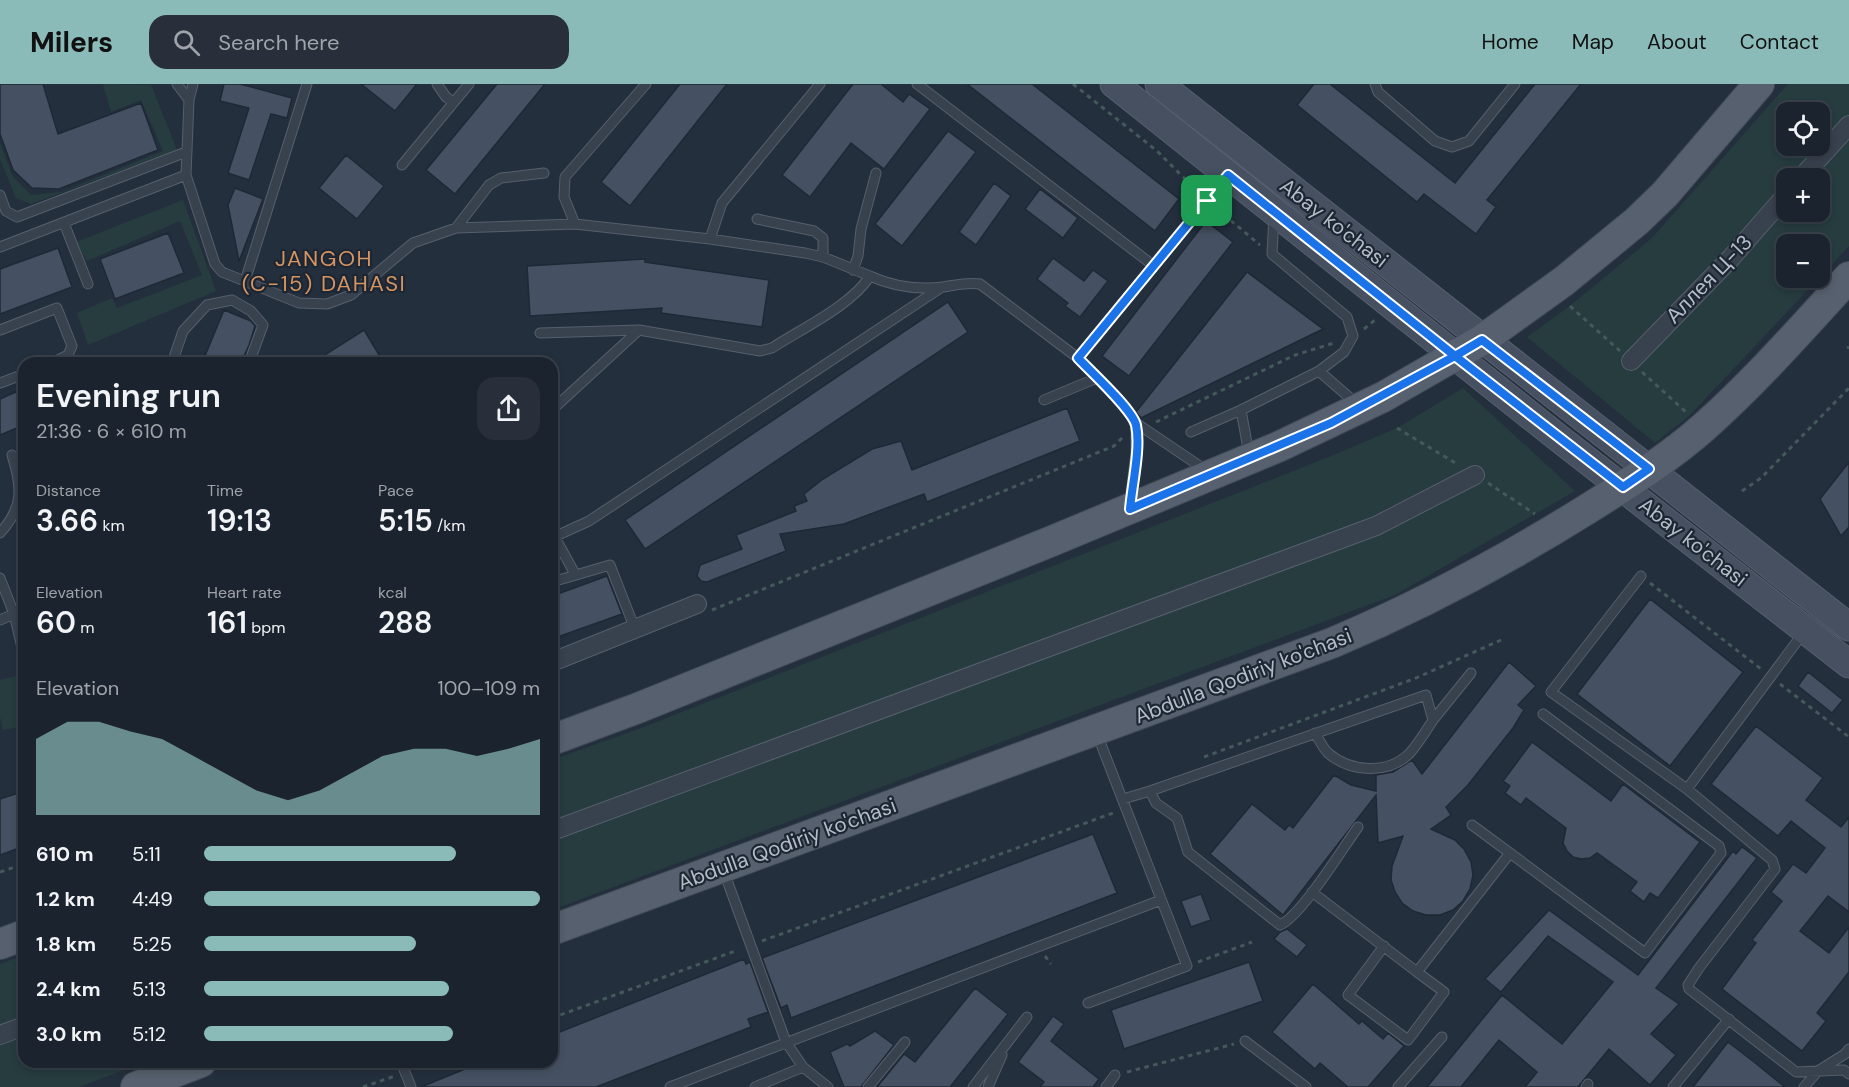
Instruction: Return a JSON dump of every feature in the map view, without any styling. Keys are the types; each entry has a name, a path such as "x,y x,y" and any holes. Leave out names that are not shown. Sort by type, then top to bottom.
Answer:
{"main road":[{"name":"Abay ko'chasi","path":"1114,84 1455,356 1849,664"},
{"name":"Abay ko'chasi","path":"1159,84 1849,627"},
{"path":"558,738 650,704 1130,509 1250,459 1362,408 1482,340 1564,281 1637,221 1665,194 1759,84"},
{"name":"Abdulla Qodiriy ko'chasi","path":"558,928 1096,732 1332,643 1432,599 1508,557 1649,469 1704,427 1846,287"},
{"path":"0,944 18,937"},
{"path":"136,1087 185,1068"}],"street":[{"path":"1811,168 1849,125"},
{"name":"Аллея Ц-13","path":"1630,361 1731,258 1776,206"},
{"path":"558,829 1376,526 1475,475"},
{"path":"558,660 635,629 700,609"},
{"path":"0,1035 18,1028"}],"lane":[{"path":"177,84 189,100"},
{"path":"193,84 189,100 186,176 215,264 222,272 299,303 327,304 351,295 413,243 456,228 575,224 710,239 823,257 887,284 914,289 968,282 980,284 1078,358 1136,423 1211,474"},
{"path":"245,281 307,84"},
{"path":"437,84 446,97 453,102"},
{"path":"402,165 469,84"},
{"path":"575,224 564,197 565,177 646,84"},
{"path":"710,239 722,203 820,84"},
{"path":"918,84 1154,266"},
{"path":"1376,84 1378,92 1435,141 1452,147 1469,141 1515,84"},
{"path":"0,195 6,211 17,217 186,152"},
{"path":"456,228 489,185 501,178 544,173"},
{"path":"854,270 861,229 876,173"},
{"path":"1078,358 1228,175"},
{"path":"0,247 186,176"},
{"path":"1191,432 1319,371 1344,352 1353,336 1347,317 1272,254 1274,212"},
{"path":"757,219 814,231 823,238 823,257"},
{"path":"64,223 88,284"},
{"path":"540,333 639,330 760,351 771,348 855,295 862,290 870,276"},
{"path":"558,533 589,521 942,287"},
{"path":"174,357 183,331 207,304 232,300 251,311 263,325 251,357"},
{"path":"0,330 57,308 72,346 68,355 64,357"},
{"path":"558,404 639,330"},
{"path":"1319,371 1362,408"},
{"path":"0,383 18,376"},
{"path":"1044,400 1097,378"},
{"path":"1241,410 1250,459"},
{"path":"1130,509 1136,453 1136,423"},
{"path":"12,454 18,473"},
{"path":"0,533 18,508"},
{"path":"558,542 575,574"},
{"path":"558,580 610,565 635,629"},
{"path":"1641,576 1551,692 1687,789 1772,860 1775,869 1688,985 1689,989 1796,1072 1844,1070 1849,1074"},
{"path":"0,578 18,630"},
{"path":"0,620 18,612"},
{"path":"1687,789 1769,676 1806,630"},
{"path":"1315,734 1327,752 1345,764 1366,769 1389,766 1408,755 1471,673"},
{"path":"1125,804 1150,791 1426,695 1433,720"},
{"path":"1472,825 1645,953 1721,853 1719,846 1543,714"},
{"path":"1088,1003 1187,966 1096,732"},
{"path":"1150,791 1156,803 1177,819 1188,852 1280,925 1288,921 1312,892 1358,827"},
{"path":"1417,972 1510,853"},
{"path":"722,867 786,1042 803,1067 828,1087"},
{"path":"1312,892 1384,946 1444,992 1408,1040 1348,995 1384,946"},
{"path":"670,1087 1161,900"},
{"path":"973,1087 1027,1017"},
{"path":"1673,1087 1729,1020"},
{"path":"1398,1087 1442,1036"},
{"path":"988,1087 1008,1041"},
{"path":"1245,1041 1306,1087"},
{"path":"868,1087 905,1042"},
{"path":"1804,1087 1818,1071 1849,1049"},
{"path":"755,1087 803,1067"},
{"path":"403,1068 411,1087"},
{"path":"1106,1087 1116,1075"}],"path":[{"path":"1073,84 1157,152"},
{"path":"700,609 1114,446 1136,423 1158,422 1295,355 1353,336 1376,320"},
{"path":"1742,491 1761,478 1849,388"},
{"path":"1641,576 1849,737"},
{"path":"1196,760 1416,678 1501,640"},
{"path":"558,1016 1125,804"},
{"path":"0,872 18,866"},
{"path":"1187,966 1252,942"},
{"path":"1116,1075 1245,1041"}],"green space":[{"path":"1788,84 1849,84 1849,246 1830,266 1830,234 1776,234 1776,288 1810,288 1690,415 1655,443 1527,337 1570,306 1652,238"},
{"path":"103,85 151,85 177,150 31,204 16,198 0,159 0,143 13,177 31,195 61,192 163,151 141,100 111,112"},
{"path":"183,200 216,291 88,345 77,313 112,298 117,308 202,275 180,221 87,261 76,242"},
{"path":"1463,388 1575,491 1395,595 558,908 558,758 644,727 1324,459 1397,428"},
{"path":"17,676 18,727 3,730 0,717 0,680"},
{"path":"18,957 18,1068 130,1068 79,1087 0,1087 0,964"}],"building":[{"path":"0,84 43,84 58,134 141,103 158,150 59,189 32,188 13,170 0,134"},
{"path":"224,84 240,84 292,98 287,118 271,114 249,180 228,173 249,108 220,101"},
{"path":"361,84 417,84 395,111"},
{"path":"497,84 545,84 455,194 426,170"},
{"path":"680,84 727,84 630,206 601,182"},
{"path":"853,84 881,84 903,102 909,94 930,109 884,169 851,143 810,197 782,175"},
{"path":"967,84 1032,84 1179,199 1155,231"},
{"path":"1314,84 1330,84 1455,183 1535,84 1581,84 1487,200 1496,207 1476,234 1424,194 1417,202 1297,105"},
{"path":"948,131 976,152 902,246 875,224"},
{"path":"346,155 384,186 357,219 319,188"},
{"path":"994,183 1011,196 976,245 959,232"},
{"path":"235,188 263,199 239,261 228,205"},
{"path":"1040,189 1078,218 1063,238 1025,209"},
{"path":"1206,221 1233,242 1129,376 1102,356"},
{"path":"168,233 184,273 115,299 100,259"},
{"path":"58,248 72,287 0,314 0,269"},
{"path":"1053,258 1084,281 1093,270 1108,281 1080,317 1065,306 1068,303 1037,279"},
{"path":"645,259 645,262 769,280 762,327 661,313 662,308 530,316 527,266"},
{"path":"1247,272 1323,329 1141,418 1136,412"},
{"path":"948,302 968,332 645,549 625,520"},
{"path":"224,310 251,321 255,326 244,357 204,357"},
{"path":"364,330 380,357 321,357"},
{"path":"18,391 18,428 0,435 0,399"},
{"path":"1067,408 1080,441 927,502 924,494 844,524 780,534 786,551 707,582 701,581 697,576 700,565 742,549 736,535 796,511 794,506 807,501 804,494 823,479 872,449 901,441 912,470"},
{"path":"1849,462 1849,527 1841,536 1820,499"},
{"path":"607,576 622,614 558,637 558,594"},
{"path":"1650,599 1743,672 1670,766 1577,694"},
{"path":"1509,662 1536,686 1518,705 1524,710 1513,728 1468,785 1446,807 1451,815 1431,829 1455,840 1464,849 1471,862 1473,875 1470,889 1463,901 1453,910 1440,915 1426,915 1413,911 1402,903 1391,880 1392,866 1403,836 1378,843 1376,795 1283,915 1210,854 1252,804 1285,830 1289,825 1293,828 1334,775 1351,785 1376,791 1376,775 1393,772 1412,760 1422,774"},
{"path":"1808,672 1843,700 1832,713 1798,686"},
{"path":"1756,726 1823,778 1806,800 1841,827 1849,817 1849,912 1828,896 1800,931 1829,953 1849,927 1849,972 1817,1013 1826,1021 1802,1051 1722,989 1756,943 1752,940 1782,901 1771,892 1793,864 1806,873 1825,848 1791,821 1778,836 1711,784"},
{"path":"1532,742 1611,801 1623,784 1700,842 1658,898 1650,893 1644,902 1630,891 1637,882 1597,853 1590,858 1573,857 1563,843 1566,828 1526,798 1521,805 1505,793 1510,786 1503,781"},
{"path":"18,793 18,848 0,855 0,799"},
{"path":"1093,834 1117,893 791,1018 787,1005 781,1008 762,958"},
{"path":"1742,847 1757,858 1656,988 1679,1004 1651,1034 1676,1055 1650,1085 1609,1049 1578,1087 1525,1087 1537,1072 1499,1040 1461,1087 1427,1087 1502,995 1562,1044 1613,982 1548,936 1501,992 1485,979 1549,910 1638,975 1733,851 1736,854"},
{"path":"1201,894 1211,920 1191,927 1181,901"},
{"path":"1287,929 1307,945 1297,957 1274,939 1280,932"},
{"path":"744,959 746,964 750,962 768,1012 748,1019 751,1027 596,1087 421,1087 467,1068 558,1068 558,1033"},
{"path":"1249,962 1263,1001 1124,1049 1111,1010"},
{"path":"1313,984 1359,1024 1362,1021 1383,1039 1388,1033 1404,1046 1368,1087 1348,1087 1320,1063 1315,1069 1272,1032"},
{"path":"975,988 1008,1014 950,1087 877,1087 904,1054 915,1062"},
{"path":"1053,1016 1064,1024 1051,1041 1099,1079 1093,1087 1040,1087 1044,1082 1018,1062"},
{"path":"875,1031 894,1045 861,1087 844,1087 830,1052 847,1044 850,1046"},
{"path":"1728,1042 1754,1062 1785,1087 1693,1087"}],"district":[{"name":"JANGOH (C-15) DAHASI","path":"324,270"}],"route":[{"path":"1207,201 1078,358 1122,404 1136,423 1136,453 1130,509 1331,423 1383,397 1455,356 1623,487 1649,469 1482,340 1455,356 1228,175 1207,201"}]}
